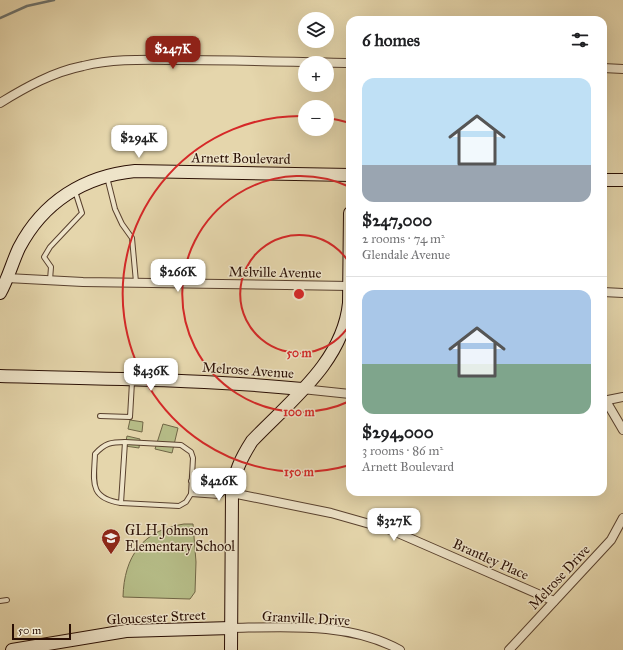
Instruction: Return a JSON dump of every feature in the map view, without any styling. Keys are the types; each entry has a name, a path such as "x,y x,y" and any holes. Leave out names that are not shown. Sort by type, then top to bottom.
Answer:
{"street":[{"path":"0,103 29,86 54,75 101,62 120,60 182,60 346,63"},
{"path":"607,68 623,69"},
{"name":"Arnett Boulevard","path":"0,293 18,250 34,223 56,201 74,189 107,175 135,171 346,175"},
{"path":"607,180 623,180"},
{"name":"Melville Avenue","path":"7,278 346,286"},
{"path":"607,292 623,293"},
{"path":"231,650 228,492 237,468 252,441 327,362 341,338 346,321"},
{"name":"Melrose Avenue","path":"0,376 132,379 247,384 346,394"},
{"path":"607,401 623,397"},
{"path":"607,404 623,430"},
{"name":"Brantley Place","path":"228,492 331,513 391,530 554,601"},
{"name":"Melrose Drive","path":"509,650 611,540 622,521"},
{"name":"Gloucester Street","path":"12,650 126,631 231,628"},
{"name":"Granville Drive","path":"231,628 334,630 366,636 400,650"}],"lane":[{"path":"107,175 115,209 122,224 132,238 136,282"},
{"path":"50,280 50,267 44,257 50,247 82,213 74,189"},
{"path":"100,416 130,416 132,379"},
{"path":"110,442 181,445 191,452 193,458 192,481 191,494 186,502 180,506 107,501 100,495 94,486 95,454 103,446 110,442"},
{"path":"121,503 125,442"},
{"path":"191,494 219,496 228,492 221,485 192,481"},
{"path":"0,601 7,600"}],"green space":[{"path":"130,420 143,422 142,432 128,429"},
{"path":"163,424 178,428 172,453 155,449"},
{"path":"127,436 140,439 139,448 125,446"},
{"path":"184,524 193,524 196,562 195,592 190,599 123,597 127,569 138,547 157,532"}],"waterway":[{"path":"0,18 27,6 54,0"}],"place":[{"name":"GLH Johnson Elementary School","path":"111,555"}]}
